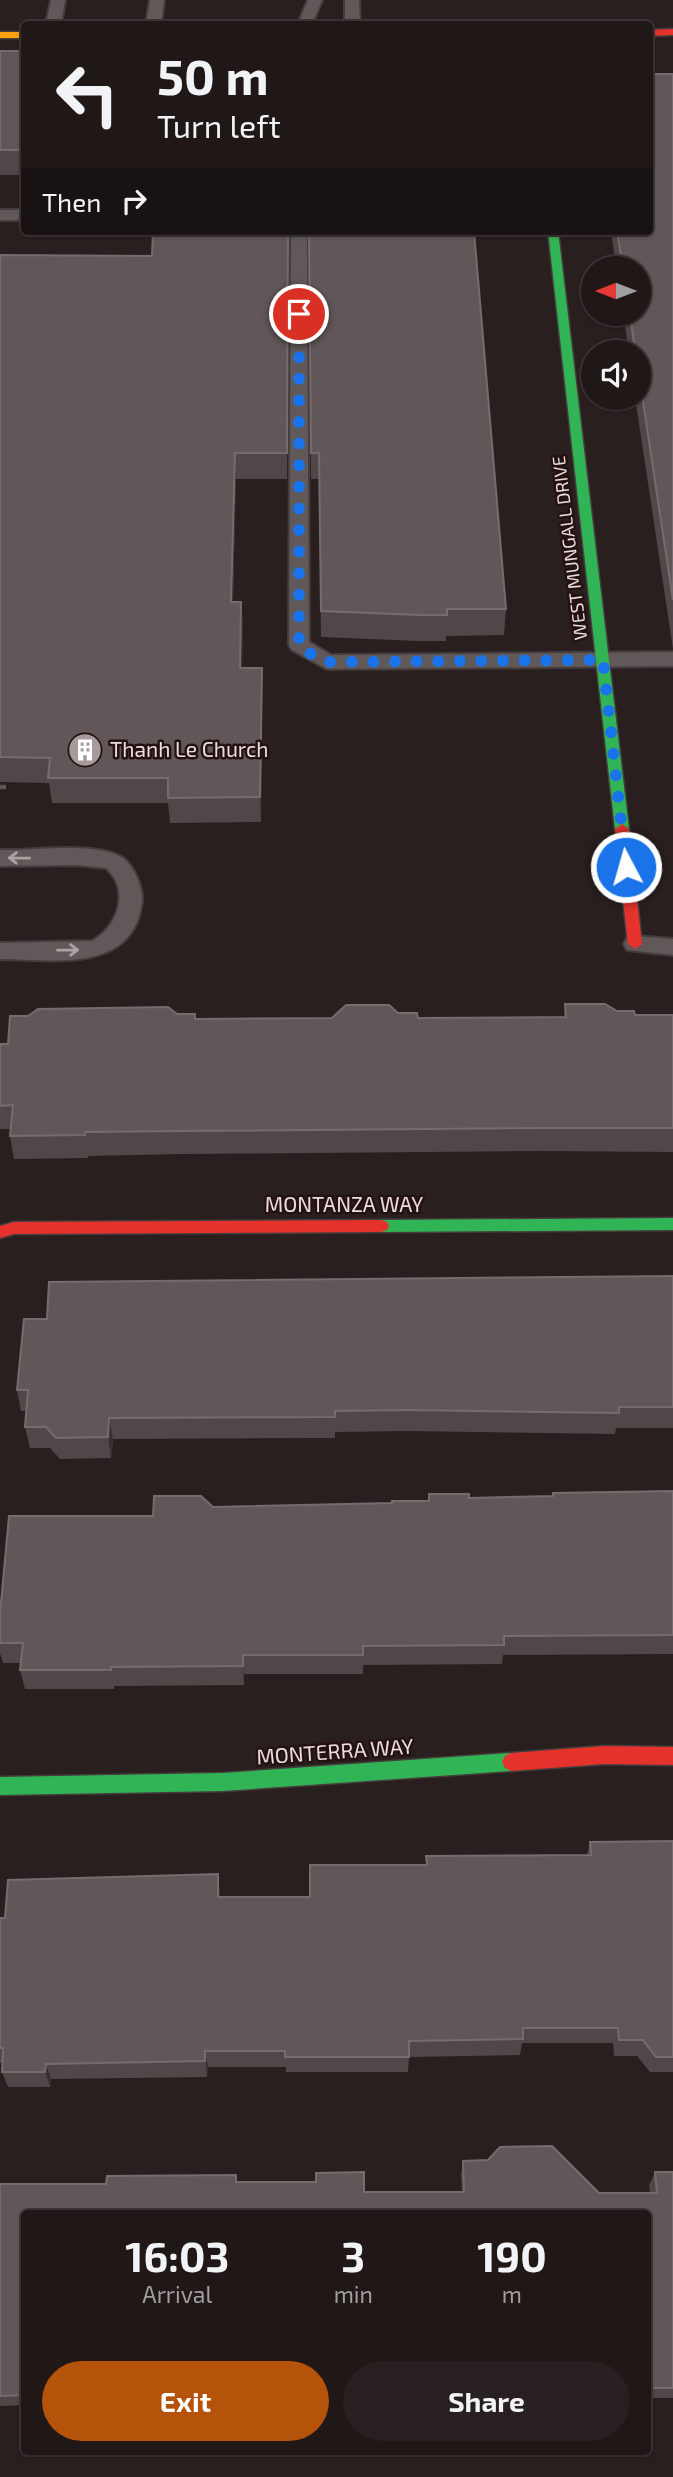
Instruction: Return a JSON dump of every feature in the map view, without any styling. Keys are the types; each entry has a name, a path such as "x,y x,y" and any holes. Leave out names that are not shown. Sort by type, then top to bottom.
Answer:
{"street":[{"path":"653,33 673,33"},
{"path":"0,35 21,35"},
{"name":"WEST MUNGALL DRIVE","path":"553,235 635,944"},
{"name":"MONTANZA WAY","path":"7,1230 673,1224"},
{"name":"MONTERRA WAY","path":"0,1786 223,1782 604,1755 673,1756"}],"lane":[{"path":"54,21 58,0"},
{"path":"154,21 157,0"},
{"path":"307,21 315,0"},
{"path":"352,0 353,21"},
{"path":"0,215 21,215"},
{"path":"299,235 299,645 327,662 673,659"},
{"path":"0,858 96,859 114,863 125,876 131,898 127,919 107,943 96,948 0,951"},
{"path":"635,944 673,947"}],"path":[{"path":"0,787 7,787"}],"building":[{"path":"0,51 21,51 21,150 0,150"},
{"path":"653,74 673,74 673,600 644,410 651,410 651,340 633,340 632,326 651,326 651,256 621,256 618,235 653,235"},
{"path":"153,235 288,235 287,453 235,453 231,602 241,602 240,668 262,668 260,797 168,798 168,778 48,778 50,758 0,757 0,255 152,256"},
{"path":"309,235 474,235 506,609 447,609 447,615 321,611 319,453 311,453"},
{"path":"565,1004 605,1004 617,1011 634,1011 635,1015 673,1015 673,1128 85,1132 85,1135 10,1136 13,1105 0,1106 0,1044 8,1044 10,1016 28,1016 38,1009 168,1007 177,1014 195,1014 195,1019 332,1018 346,1005 389,1005 398,1013 417,1013 418,1018 566,1017"},
{"path":"673,1276 673,1407 619,1407 619,1413 408,1410 335,1411 335,1417 109,1418 108,1437 56,1438 46,1427 25,1427 28,1390 17,1390 24,1319 47,1319 49,1282"},
{"path":"673,1491 673,1635 504,1636 504,1645 363,1646 363,1655 243,1655 243,1666 111,1667 111,1670 20,1670 23,1643 0,1643 9,1516 153,1516 154,1496 201,1496 213,1507 429,1501 429,1494 469,1494 469,1498 553,1496 553,1493"},
{"path":"673,1841 673,2057 656,2057 643,2040 619,2040 618,2028 523,2028 523,2039 409,2041 409,2057 285,2057 285,2051 205,2051 205,2061 46,2064 45,2072 2,2072 0,1918 5,1918 8,1880 218,1874 218,1897 310,1897 310,1865 427,1865 426,1856 591,1855 590,1842"},
{"path":"552,2146 599,2193 657,2193 655,2172 673,2172 673,2388 651,2388 651,2210 21,2210 21,2395 0,2396 0,2184 106,2184 107,2176 236,2175 236,2182 316,2182 316,2173 364,2172 364,2192 464,2192 463,2161 488,2160 500,2147"}],"traffic: fast":[{"path":"553,235 622,829"},
{"path":"381,1226 673,1224"},
{"path":"0,1786 223,1782 511,1762"}],"traffic: slow":[{"path":"0,35 21,35"}],"traffic: jam":[{"path":"653,33 673,32"},
{"path":"622,829 635,944"},
{"path":"0,1232 14,1228 381,1226"},
{"path":"511,1762 604,1755 673,1756"}],"place":[{"name":"Thanh Le Church","path":"85,750"}],"route":[{"path":"299,314 299,645 327,662 603,660 626,867"}]}
